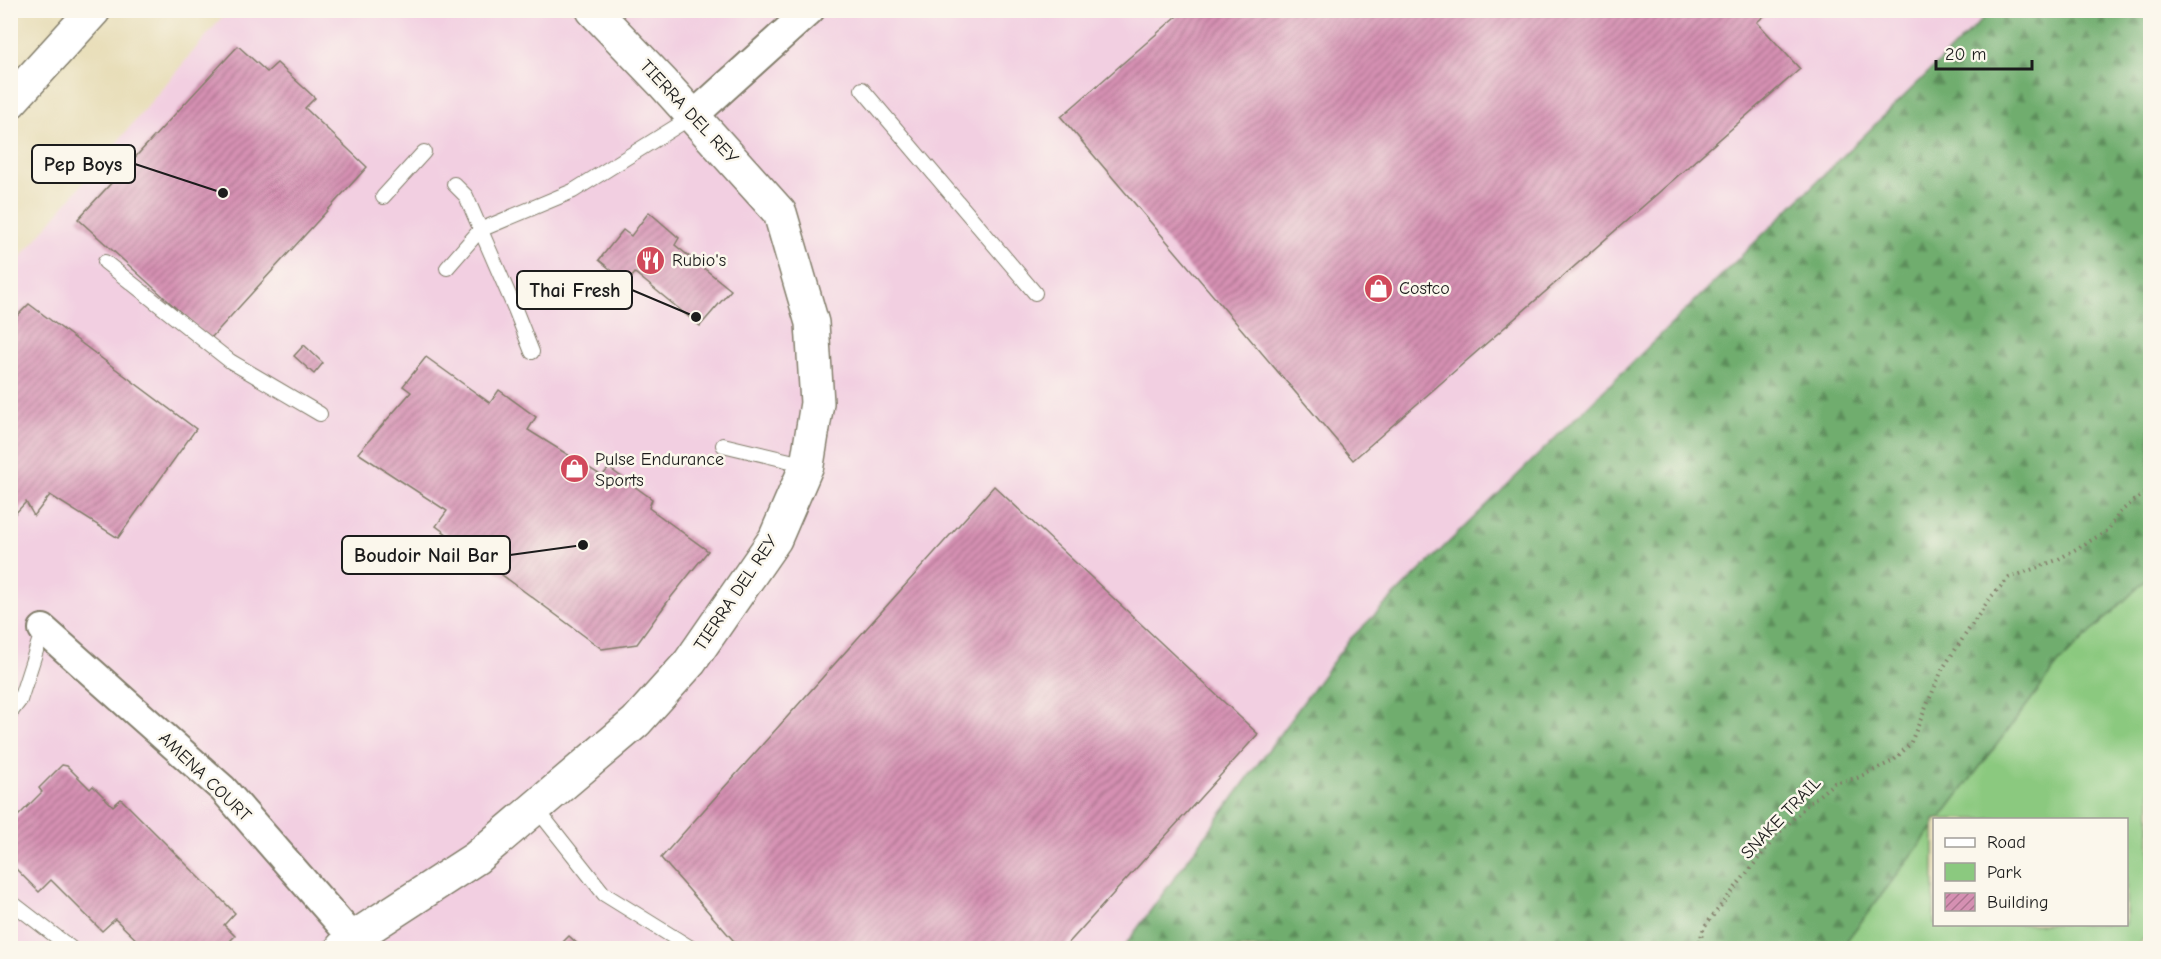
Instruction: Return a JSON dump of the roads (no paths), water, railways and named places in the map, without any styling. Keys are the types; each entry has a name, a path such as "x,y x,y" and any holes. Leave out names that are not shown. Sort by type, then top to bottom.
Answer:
{"street":[{"path":"10,102 94,10"},
{"name":"TIERRA DEL REY","path":"348,943 476,858 636,722 690,662 775,539 807,465 817,403 812,323 780,213 593,10"},
{"path":"693,116 810,10"},
{"name":"AMENA COURT","path":"43,629 223,789 348,943"}],"lane":[{"path":"862,89 1035,293"},
{"path":"447,268 480,230 573,191 693,116"},
{"path":"383,197 424,152"},
{"path":"454,184 466,196 532,352"},
{"path":"105,262 230,362 320,414"},
{"path":"723,445 807,465"},
{"path":"10,712 20,700 43,629"},
{"path":"536,808 604,894 691,948"},
{"path":"10,901 71,948"}],"place":[{"name":"Pep Boys","path":"223,193"},
{"name":"Rubio's","path":"651,260"},
{"name":"Costco","path":"1378,288"},
{"name":"Thai Fresh","path":"696,317"},
{"name":"Pulse Endurance Sports","path":"574,469"},
{"name":"Boudoir Nail Bar","path":"583,545"}]}
